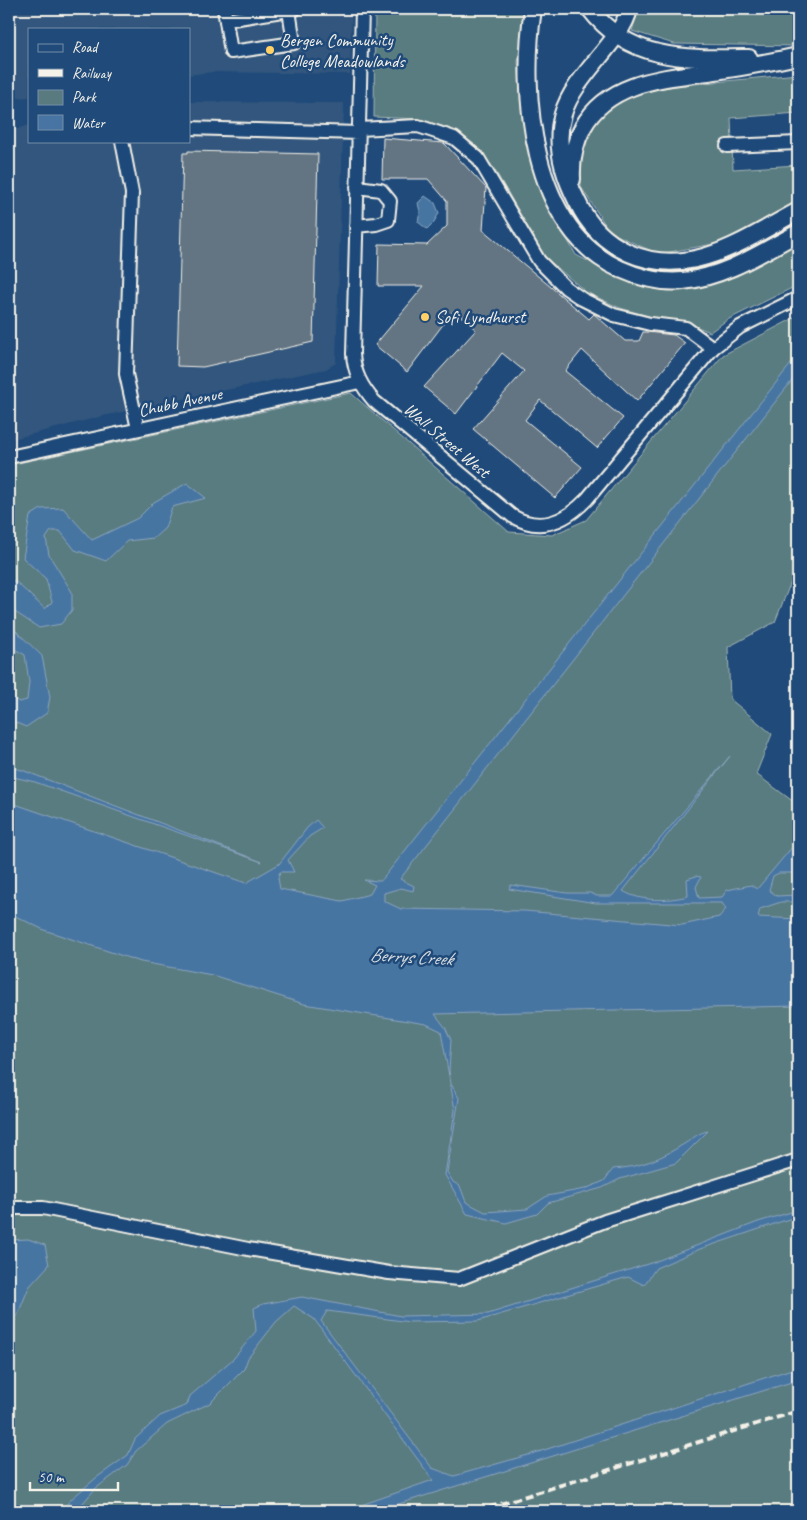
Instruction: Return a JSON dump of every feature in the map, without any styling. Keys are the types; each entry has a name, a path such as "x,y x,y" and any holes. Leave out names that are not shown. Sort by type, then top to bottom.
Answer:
{"main road":[{"path":"533,9 528,53 528,85 536,143 548,183 559,208 572,230 590,250 614,267 635,276 658,281 682,281 705,278 722,272 798,233"},
{"path":"590,9 614,35 642,50 668,55 717,58 798,56"},
{"path":"628,9 625,19 573,90 565,107 560,125 561,160 581,210 597,232 616,246 641,258 671,263 690,261 714,254 798,211"},
{"path":"581,210 572,177 574,150 588,119 606,100 623,90 643,84 798,56"}],"street":[{"path":"292,9 294,43 231,52 225,14 292,9"},
{"name":"Wall Street West","path":"362,9 353,354 360,382 380,406 500,508 525,523 546,524 559,521 575,512 713,348 740,327 798,298"},
{"path":"190,128 359,131 418,126 445,134 463,144 484,167 539,261 578,304 626,319 686,328 713,348"},
{"path":"122,142 132,193 126,374 138,429"},
{"path":"727,146 798,143"},
{"path":"356,226 376,224 388,220 390,201 381,190 357,187"},
{"name":"Chubb Avenue","path":"9,456 360,382"},
{"path":"9,1208 43,1208 248,1248 380,1271 459,1280 605,1221 798,1160"}],"shaded area":[{"name":"Bergen Community College Meadowlands","path":"9,9 352,9 350,74 212,72 190,75 190,28 28,28 28,97 9,99"},
{"path":"190,102 344,103 336,363 326,369 103,416 9,440 9,132 28,125 28,142 190,142"}],"green space":[{"path":"375,9 527,9 518,62 526,143 551,211 576,255 632,284 668,291 694,289 738,275 798,243 798,285 727,320 710,332 683,321 652,317 620,308 586,292 546,258 493,167 474,144 451,129 420,119 374,117"},
{"path":"639,9 798,9 798,46 674,44 632,31"},
{"path":"798,74 798,113 731,118 733,169 798,165 798,201 719,243 658,254 610,232 581,187 582,153 594,119 626,95 674,86"},
{"path":"798,316 798,564 775,622 728,647 730,699 772,734 756,774 798,805 798,1511 9,1511 9,465 351,393 509,532 552,535 586,520 723,355"}],"water":[{"path":"425,196 435,203 439,213 427,229 418,222 420,212 418,203"},
{"name":"Berrys Creek","path":"798,355 798,373 400,879 414,886 413,891 401,888 384,893 384,901 401,909 525,911 682,925 719,917 726,909 722,903 596,903 509,889 511,885 567,893 590,893 597,896 612,896 730,756 623,891 646,899 680,898 688,896 687,879 696,876 701,877 696,887 699,898 722,897 727,890 751,885 757,889 798,840 798,873 779,873 773,876 769,890 777,896 798,895 798,902 781,902 760,909 758,917 798,919 798,1006 435,1014 445,1027 451,1040 449,1071 451,1084 459,1098 447,1172 453,1182 460,1186 466,1202 485,1212 527,1209 547,1196 585,1189 604,1181 613,1169 633,1166 658,1158 708,1131 676,1163 620,1179 602,1188 548,1203 537,1214 506,1223 467,1214 445,1175 455,1110 441,1031 426,1024 304,1004 212,975 141,962 44,930 9,913 9,802 246,883 279,864 307,828 316,820 323,828 310,836 288,860 294,872 280,872 278,878 280,889 342,901 370,894 375,885 364,880 381,881"},
{"path":"187,483 206,498 172,507 165,528 154,538 127,541 106,561 75,550 60,531 51,531 46,538 49,555 72,592 72,610 61,624 39,628 9,608 9,580 16,582 45,609 52,602 46,579 23,558 30,516 41,509 63,508 92,540 138,518 154,502"},
{"path":"9,624 42,656 50,697 47,713 26,727 9,720 9,696 19,702 27,700 29,682 25,655 9,646"},
{"path":"9,767 22,770 262,862 35,782 9,776"},
{"path":"798,1210 798,1216 700,1249 656,1268 644,1285 628,1277 478,1321 410,1322 327,1311 321,1321 432,1468 454,1476 535,1453 798,1367 798,1380 376,1511 344,1511 433,1480 314,1319 294,1306 276,1322 248,1358 244,1369 210,1403 167,1424 136,1451 127,1465 95,1489 76,1511 62,1511 70,1500 128,1455 135,1439 160,1416 187,1405 190,1396 234,1358 256,1331 254,1308 263,1304 302,1297 401,1316 488,1314 654,1262 758,1222"},
{"path":"28,1239 45,1245 49,1265 29,1287 9,1336 9,1240"}],"building":[{"name":"Sofi Lyndhurst","path":"383,138 444,143 486,188 483,230 589,319 594,314 625,341 639,341 643,332 647,332 674,335 685,343 637,401 582,350 565,371 623,418 597,448 540,400 525,420 582,467 555,498 473,429 524,371 502,353 456,414 424,387 476,330 454,310 407,372 375,345 424,286 378,286 379,244 427,245 447,226 447,201 428,179 382,179"},
{"path":"188,151 318,154 313,342 203,367 177,366 183,153 188,153"}],"railway":[{"path":"478,1511 798,1411"}],"place":[{"name":"Bergen Community College Meadowlands","path":"270,50"},
{"name":"Sofi Lyndhurst","path":"425,317"}]}
